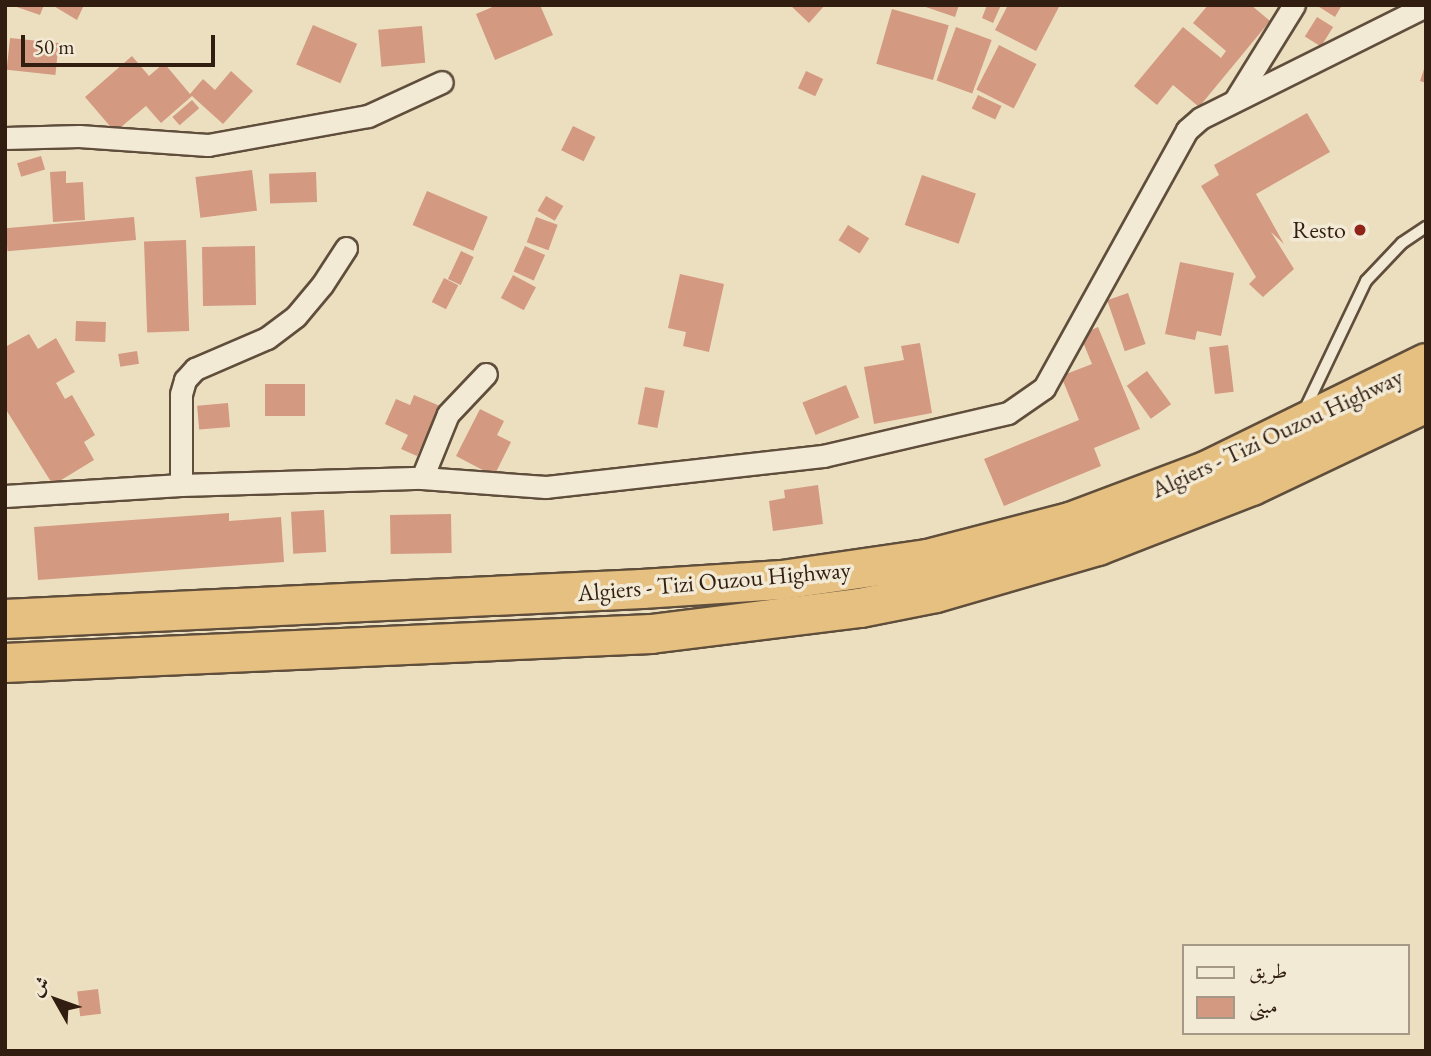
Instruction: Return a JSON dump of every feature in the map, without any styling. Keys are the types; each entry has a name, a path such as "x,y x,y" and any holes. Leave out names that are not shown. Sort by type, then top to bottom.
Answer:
{"highway":[{"name":"Algiers - Tizi Ouzou Highway","path":"5,619 782,580 928,559 1070,522 1206,471 1426,363"},
{"name":"Algiers - Tizi Ouzou Highway","path":"5,663 651,634 860,608 936,593 1098,546 1252,486 1426,403"}],"street":[{"path":"1234,101 1294,5"},
{"path":"5,496 181,485 422,478 546,487 823,456 1008,413 1044,388 1187,130 1234,101 1426,6"},
{"path":"5,138 79,136 208,145 368,116 442,82"},
{"path":"181,485 181,394 185,380 195,369 267,338 296,316 346,248"},
{"path":"422,478 448,414 486,374"}],"lane":[{"path":"1298,427 1340,327 1366,281 1402,243 1426,227"}],"building":[{"path":"11,5 44,5 40,15"},
{"path":"52,5 84,5 77,20"},
{"path":"497,5 540,5 553,35 495,60 476,14"},
{"path":"790,5 825,5 809,23"},
{"path":"920,5 959,5 955,17"},
{"path":"987,5 1001,5 993,23 982,18"},
{"path":"1008,5 1060,5 1036,51 995,30"},
{"path":"1208,5 1251,5 1270,21 1199,107 1173,85 1157,105 1134,86 1183,27 1221,58 1226,51 1193,23"},
{"path":"1316,5 1342,5 1335,17"},
{"path":"892,9 949,25 933,80 876,64"},
{"path":"1317,17 1333,27 1321,47 1305,37"},
{"path":"313,25 357,44 340,83 296,65"},
{"path":"422,26 425,63 381,67 378,30"},
{"path":"956,27 992,40 972,94 937,81"},
{"path":"10,38 59,43 55,75 7,70"},
{"path":"999,45 1036,64 1014,109 976,90"},
{"path":"132,56 149,76 164,63 190,94 203,79 215,90 231,71 253,91 223,124 192,96 161,123 146,106 115,132 85,97"},
{"path":"1426,66 1426,83 1420,81"},
{"path":"806,71 823,79 815,96 798,88"},
{"path":"978,95 1002,106 995,120 972,109"},
{"path":"192,100 199,108 180,125 172,117"},
{"path":"1307,113 1330,152 1256,194 1284,244 1271,232 1294,269 1263,297 1249,284 1256,277 1201,186 1219,175 1214,165"},
{"path":"573,126 595,137 584,161 561,150"},
{"path":"41,156 45,169 21,177 17,163"},
{"path":"252,170 257,211 200,218 195,177"},
{"path":"66,171 66,183 83,182 85,220 53,222 50,172"},
{"path":"316,172 317,202 270,204 269,174"},
{"path":"922,175 976,194 959,244 905,225"},
{"path":"427,191 488,217 473,251 413,225"},
{"path":"546,196 563,206 555,221 538,211"},
{"path":"134,217 136,240 7,251 5,228"},
{"path":"536,217 558,225 548,250 527,242"},
{"path":"848,225 869,238 860,254 838,240"},
{"path":"186,240 189,331 147,332 144,241"},
{"path":"255,246 256,305 203,306 202,247"},
{"path":"525,246 545,255 534,281 514,272"},
{"path":"461,251 474,257 461,285 448,279"},
{"path":"1180,262 1234,273 1221,336 1197,331 1195,340 1165,334"},
{"path":"680,274 724,284 709,352 683,346 686,332 668,328"},
{"path":"513,275 536,287 524,310 501,298"},
{"path":"444,278 458,285 446,309 432,302"},
{"path":"1128,293 1146,344 1125,351 1107,300"},
{"path":"76,321 106,322 105,342 75,341"},
{"path":"1098,327 1140,429 1094,448 1101,466 1004,506 984,459 1079,420 1061,376 1092,364 1080,335"},
{"path":"29,334 38,349 56,338 75,372 56,383 65,399 72,395 95,435 84,442 94,460 53,485 5,408 5,347"},
{"path":"920,343 932,413 874,424 864,367 904,360 901,346"},
{"path":"1228,345 1234,392 1215,394 1209,347"},
{"path":"137,351 139,364 120,367 118,354"},
{"path":"1147,371 1171,404 1151,419 1127,386"},
{"path":"265,384 305,384 305,416 265,416"},
{"path":"846,385 859,417 816,435 802,403"},
{"path":"645,387 665,391 657,428 638,424"},
{"path":"414,395 440,406 417,456 401,449 408,435 385,424 396,399 410,405"},
{"path":"228,403 230,427 199,430 197,406"},
{"path":"480,409 504,421 497,435 511,442 494,476 456,456"},
{"path":"818,485 823,524 773,531 769,501 785,498 784,490"},
{"path":"324,510 326,552 293,554 291,512"},
{"path":"229,513 229,521 281,517 284,562 38,580 34,527"},
{"path":"451,514 452,553 391,554 390,515"},
{"path":"98,989 101,1014 80,1016 77,992"}],"place":[{"name":"Resto","path":"1360,230"}]}
